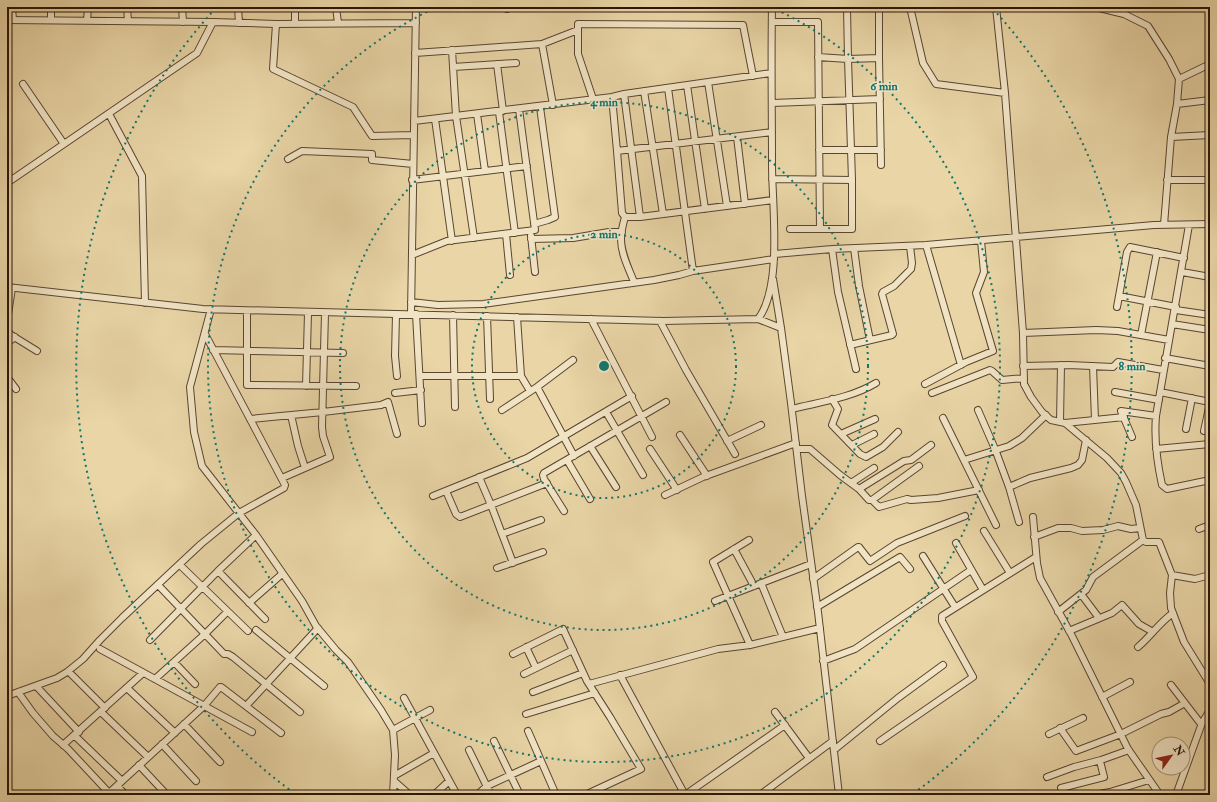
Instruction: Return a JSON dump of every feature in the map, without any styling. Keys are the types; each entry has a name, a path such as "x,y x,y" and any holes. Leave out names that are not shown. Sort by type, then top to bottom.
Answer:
{"street":[{"path":"12,7 10,20 276,24 416,23"},
{"path":"51,7 51,20"},
{"path":"87,21 88,7"},
{"path":"127,7 128,21"},
{"path":"182,7 183,22"},
{"path":"238,7 239,23"},
{"path":"295,7 295,24"},
{"path":"336,7 338,23"},
{"path":"416,7 412,164 411,302 414,314 420,376 422,423"},
{"path":"758,319 761,315 768,295 774,257 771,73 772,7"},
{"path":"790,229 852,229 847,7"},
{"path":"879,7 881,165"},
{"path":"910,7 923,63 936,84 1005,93"},
{"path":"996,7 1005,93 1022,333 1024,384 1031,398 1042,412 1051,420 1063,423 1124,417"},
{"path":"1095,7 1124,14 1148,26 1169,59 1179,79 1177,104 1171,137 1164,225"},
{"path":"7,183 197,53 213,22"},
{"path":"772,22 818,22 820,229"},
{"path":"276,24 273,69 354,106 372,136 413,135"},
{"path":"593,99 578,54 578,24 743,25 753,76"},
{"path":"415,53 542,44 578,30"},
{"path":"542,44 553,105"},
{"path":"452,50 456,116 474,238"},
{"path":"818,57 879,58"},
{"path":"453,67 516,63"},
{"path":"497,64 506,169 515,232"},
{"path":"1179,79 1210,64"},
{"path":"414,121 540,107 771,73"},
{"path":"708,82 727,206"},
{"path":"23,84 64,144"},
{"path":"687,85 705,209"},
{"path":"668,88 693,271"},
{"path":"644,92 663,214"},
{"path":"624,94 640,217"},
{"path":"612,97 622,213 625,217 621,238 622,252 634,282"},
{"path":"772,103 880,100"},
{"path":"1177,104 1210,100"},
{"path":"534,224 554,217 555,212 540,107"},
{"path":"412,255 447,241 535,230 519,109"},
{"path":"109,114 142,176 145,303"},
{"path":"477,114 485,171"},
{"path":"435,119 452,241"},
{"path":"617,151 772,132"},
{"path":"1171,137 1210,135"},
{"path":"737,137 745,204"},
{"path":"819,150 881,150"},
{"path":"288,159 302,151 372,154 372,160 412,164"},
{"path":"412,180 527,166"},
{"path":"772,179 852,180"},
{"path":"1167,180 1210,180"},
{"path":"625,217 640,217 773,200"},
{"path":"411,302 438,305 483,304 679,275 693,271 774,257 832,249 926,245 1164,225 1210,224"},
{"path":"1189,225 1176,308 1168,340 1156,416 1156,449 1162,485 1164,487 1168,489 1210,480"},
{"path":"530,231 535,272"},
{"path":"531,240 573,238 609,232 622,232"},
{"path":"506,234 510,275"},
{"path":"925,384 961,365 993,351 976,293 984,272 981,241"},
{"path":"926,245 961,365"},
{"path":"850,345 893,334 882,294 894,286 911,269 912,263 910,246"},
{"path":"1117,306 1128,248 1133,247 1184,258"},
{"path":"854,248 859,286 870,340"},
{"path":"832,249 838,292 856,369"},
{"path":"1140,335 1156,252"},
{"path":"1182,272 1210,277"},
{"path":"772,274 792,409 820,628 839,795"},
{"path":"7,321 10,288 211,310 660,321 758,319 781,328"},
{"path":"1119,296 1210,315"},
{"path":"211,310 190,387 194,432 202,466 256,535 302,601 318,628 348,662 376,701 393,730 395,755 393,795"},
{"path":"247,311 247,385 356,386"},
{"path":"306,386 308,313"},
{"path":"282,478 330,457 323,436 325,313"},
{"path":"396,314 395,356 397,376"},
{"path":"453,315 455,407"},
{"path":"487,316 490,399"},
{"path":"517,317 521,376 530,391"},
{"path":"591,319 642,415 652,437"},
{"path":"660,321 734,454"},
{"path":"1172,324 1210,330"},
{"path":"7,330 14,337 37,351"},
{"path":"1022,333 1096,330 1118,331 1168,340"},
{"path":"7,696 64,674 83,660 100,640 191,553 239,513 284,488 285,485 282,478 205,334"},
{"path":"7,343 14,337"},
{"path":"213,350 343,353"},
{"path":"1165,358 1210,366"},
{"path":"502,410 537,387 573,360"},
{"path":"1023,366 1060,365 1113,367 1118,362 1163,370"},
{"path":"1060,365 1063,423"},
{"path":"1093,366 1095,420"},
{"path":"932,393 990,370 1002,380 1024,378"},
{"path":"420,376 521,376"},
{"path":"7,377 16,389"},
{"path":"792,409 855,393 876,383"},
{"path":"537,387 574,456"},
{"path":"395,392 421,390"},
{"path":"1115,392 1159,400"},
{"path":"1160,392 1210,402 1204,431"},
{"path":"433,496 526,458 563,438 632,396"},
{"path":"1186,429 1192,398"},
{"path":"832,399 838,409 832,425 860,454 866,457 883,447 898,432"},
{"path":"250,419 381,405 388,402 397,434"},
{"path":"564,511 547,483 543,475 544,473 666,402"},
{"path":"978,410 996,449 1019,522"},
{"path":"1132,437 1130,428 1121,411 1156,416"},
{"path":"606,412 643,475"},
{"path":"291,415 305,468"},
{"path":"964,460 1009,446 1022,438 1046,416"},
{"path":"943,418 996,524"},
{"path":"840,434 875,419"},
{"path":"1063,423 1108,458 1121,473 1136,505 1140,528 1144,540"},
{"path":"727,441 761,425"},
{"path":"852,446 874,434"},
{"path":"680,435 707,476"},
{"path":"1009,487 1030,478 1078,465 1082,460 1086,440"},
{"path":"1156,449 1210,444"},
{"path":"859,489 904,460 911,460 931,445"},
{"path":"590,446 616,487"},
{"path":"665,495 707,476 796,446 810,449 859,489 869,500 872,500 880,507 907,499 938,498 979,490"},
{"path":"650,449 677,490"},
{"path":"567,460 590,499"},
{"path":"872,500 919,466"},
{"path":"852,483 874,468"},
{"path":"479,478 513,563"},
{"path":"446,491 456,514 460,517 547,483"},
{"path":"813,579 858,547 870,561 897,542 965,516"},
{"path":"1033,517 1036,557 1040,578 1069,631 1129,750 1160,795"},
{"path":"502,534 541,520"},
{"path":"1198,529 1210,525"},
{"path":"1034,537 1058,528 1103,530 1118,526 1131,529 1140,528"},
{"path":"984,531 1010,573"},
{"path":"150,640 256,535"},
{"path":"749,540 713,562 750,645"},
{"path":"1144,540 1146,542 1159,542 1172,575 1170,593 1171,608 1184,642 1208,674 1210,684"},
{"path":"1058,612 1086,590 1093,577 1144,540"},
{"path":"956,543 983,590"},
{"path":"734,549 754,586"},
{"path":"497,568 543,552"},
{"path":"817,608 900,556 910,569"},
{"path":"923,556 956,607"},
{"path":"880,741 973,677 942,621 942,616 1036,557"},
{"path":"714,601 811,564"},
{"path":"182,567 248,631"},
{"path":"824,661 855,650 971,570"},
{"path":"218,571 265,619"},
{"path":"249,602 282,574"},
{"path":"1172,575 1195,579 1210,575"},
{"path":"761,583 783,638"},
{"path":"160,587 224,654 228,654 233,657 300,712"},
{"path":"1081,594 1099,618"},
{"path":"1069,631 1112,613 1122,605 1139,624 1153,632"},
{"path":"155,679 206,634 227,612"},
{"path":"1138,647 1149,638 1164,620 1173,613"},
{"path":"246,706 318,628"},
{"path":"589,684 718,649 750,645 820,628"},
{"path":"513,654 562,629 589,684 641,769 586,795"},
{"path":"256,630 324,686"},
{"path":"526,647 536,668"},
{"path":"100,649 252,732"},
{"path":"524,674 573,650"},
{"path":"174,662 195,684"},
{"path":"834,750 898,698 942,665"},
{"path":"63,745 143,673"},
{"path":"533,692 583,673"},
{"path":"71,674 148,757"},
{"path":"620,675 685,795 785,725"},
{"path":"1102,697 1130,682"},
{"path":"1171,685 1201,724"},
{"path":"18,692 32,713 110,794 139,765 204,706 220,687 281,733"},
{"path":"38,688 77,733 122,781"},
{"path":"127,688 175,732"},
{"path":"526,714 595,693"},
{"path":"404,698 456,793"},
{"path":"1060,728 1076,751 1121,734 1185,703"},
{"path":"393,730 430,710"},
{"path":"1191,750 1201,724 1210,710"},
{"path":"775,712 809,758"},
{"path":"1049,734 1083,718"},
{"path":"184,724 220,762"},
{"path":"528,731 556,795"},
{"path":"494,741 520,795"},
{"path":"760,795 833,741"},
{"path":"162,744 196,781"},
{"path":"469,750 491,795"},
{"path":"1047,777 1074,767 1100,761 1129,750"},
{"path":"394,778 434,753"},
{"path":"477,795 487,786 541,761"},
{"path":"1061,788 1104,778 1100,761"},
{"path":"139,765 167,795"},
{"path":"1176,795 1182,776"},
{"path":"394,778 410,795"},
{"path":"1094,795 1110,792 1149,780"},
{"path":"434,795 450,781"},
{"path":"117,786 126,795"}]}
